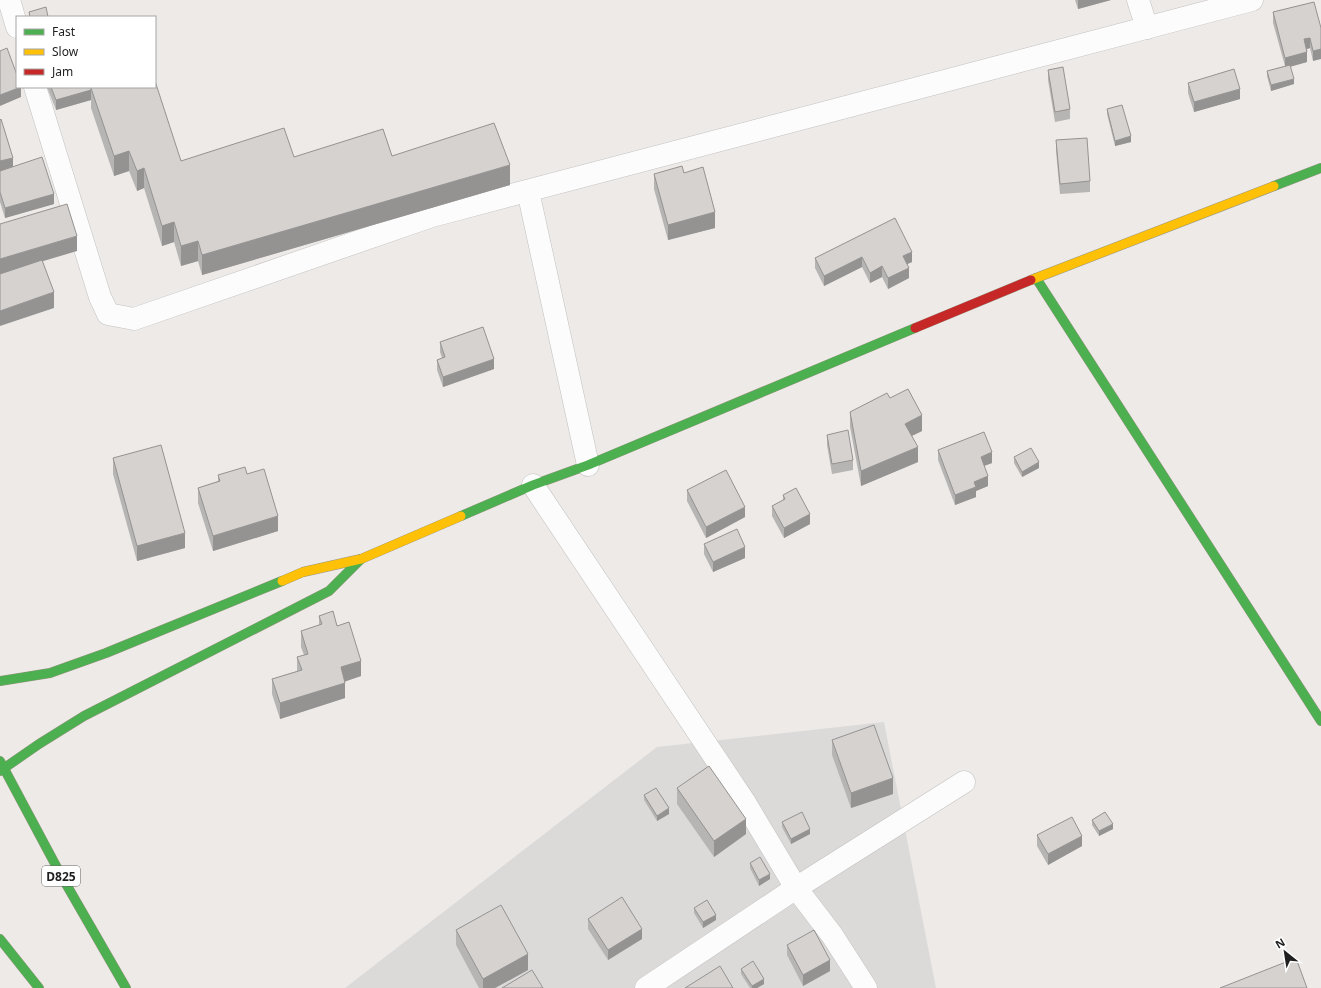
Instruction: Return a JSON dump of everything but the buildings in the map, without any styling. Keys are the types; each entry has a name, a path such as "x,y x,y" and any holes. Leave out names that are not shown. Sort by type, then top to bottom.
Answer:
{"main road":[{"path":"0,681 50,673 106,653 303,572 361,559 533,485 588,465 1036,278 1321,168"},
{"path":"1036,278 1321,720"},
{"path":"1,767 84,716 329,591 361,559"},
{"name":"D825","path":"1,767 126,988"},
{"path":"0,939 39,988"}],"street":[{"path":"9,0 16,24"},
{"path":"1138,0 1147,28"},
{"path":"35,88 100,298 108,314 134,319 432,216 1252,0"},
{"path":"528,191 588,465"},
{"path":"533,485 744,801 796,888 832,935 866,988"},
{"path":"646,988 796,888 964,782"}],"shaded area":[{"path":"884,722 936,988 345,988 657,747"}],"traffic: fast":[{"path":"1274,186 1321,168"},
{"path":"1036,278 1321,721"},
{"path":"461,516 533,485 588,465 915,328"},
{"path":"0,771 39,744 84,716 329,591 361,559"},
{"path":"0,681 50,673 106,653 282,581"},
{"path":"0,761 62,877 126,988"},
{"path":"0,939 39,988"}],"traffic: slow":[{"path":"1031,280 1274,186"},
{"path":"282,581 303,572 361,559 461,516"}],"traffic: jam":[{"path":"915,328 1031,280"}]}
